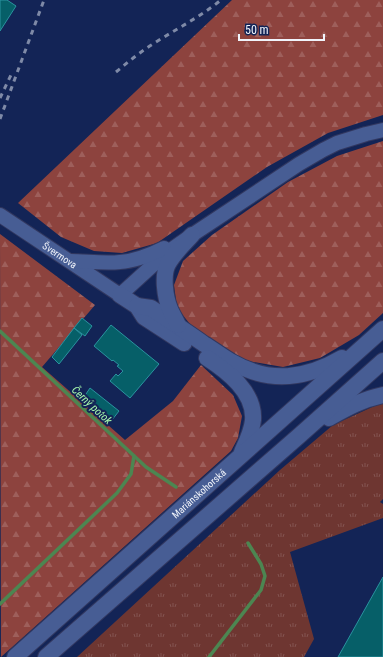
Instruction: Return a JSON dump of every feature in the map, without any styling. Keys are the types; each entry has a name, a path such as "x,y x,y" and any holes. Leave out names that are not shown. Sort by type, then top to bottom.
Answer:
{"main road":[{"path":"179,327 168,302 165,272 171,258 192,235"},
{"path":"120,295 137,306 144,317 217,364 241,387 252,406 253,419 251,431 241,455"},
{"path":"137,306 151,308 233,362 258,373 271,376 295,376 318,370 371,340"},
{"name":"Mariánskohorská","path":"15,657 383,329"},
{"path":"46,657 383,361"},
{"path":"300,434 353,405 366,399 383,395"}],"street":[{"path":"120,295 165,254 293,168 337,143 383,130"},
{"name":"Švermova","path":"0,215 120,295"},
{"path":"70,261 127,262 150,255 192,235"}],"green space":[{"path":"232,0 383,0 383,115 328,133 267,167 157,243 122,253 94,251 61,237 18,203"},
{"path":"383,141 383,313 359,335 320,358 283,367 242,360 194,329 177,308 174,285 183,261 212,235 288,182 337,156"},
{"path":"0,234 95,305 42,367 125,440 173,401 201,365 233,395 242,416 238,438 231,451 1,657"},
{"path":"383,403 383,499 380,502 383,504 383,518 290,552 314,639 304,657 77,657 280,470 333,425"}],"building":[{"path":"0,0 7,0 16,6 0,31"},
{"path":"82,318 92,326 85,336 74,328"},
{"path":"111,325 159,364 130,398 110,381 116,374 118,376 123,371 117,366 119,365 94,346"},
{"path":"74,328 82,335 59,364 52,357"},
{"path":"90,388 119,411 112,420 84,397"},
{"path":"383,577 383,657 338,657"}],"waterway":[{"name":"Černý potok","path":"0,331 146,467 176,487"},
{"path":"0,604 117,493 131,474 134,456"},
{"name":"Černý potok","path":"209,657 261,590 265,576 261,564 248,543"}],"railway":[{"path":"0,119 44,0"},
{"path":"116,72 143,50 221,0"},
{"path":"0,98 11,75"}]}
